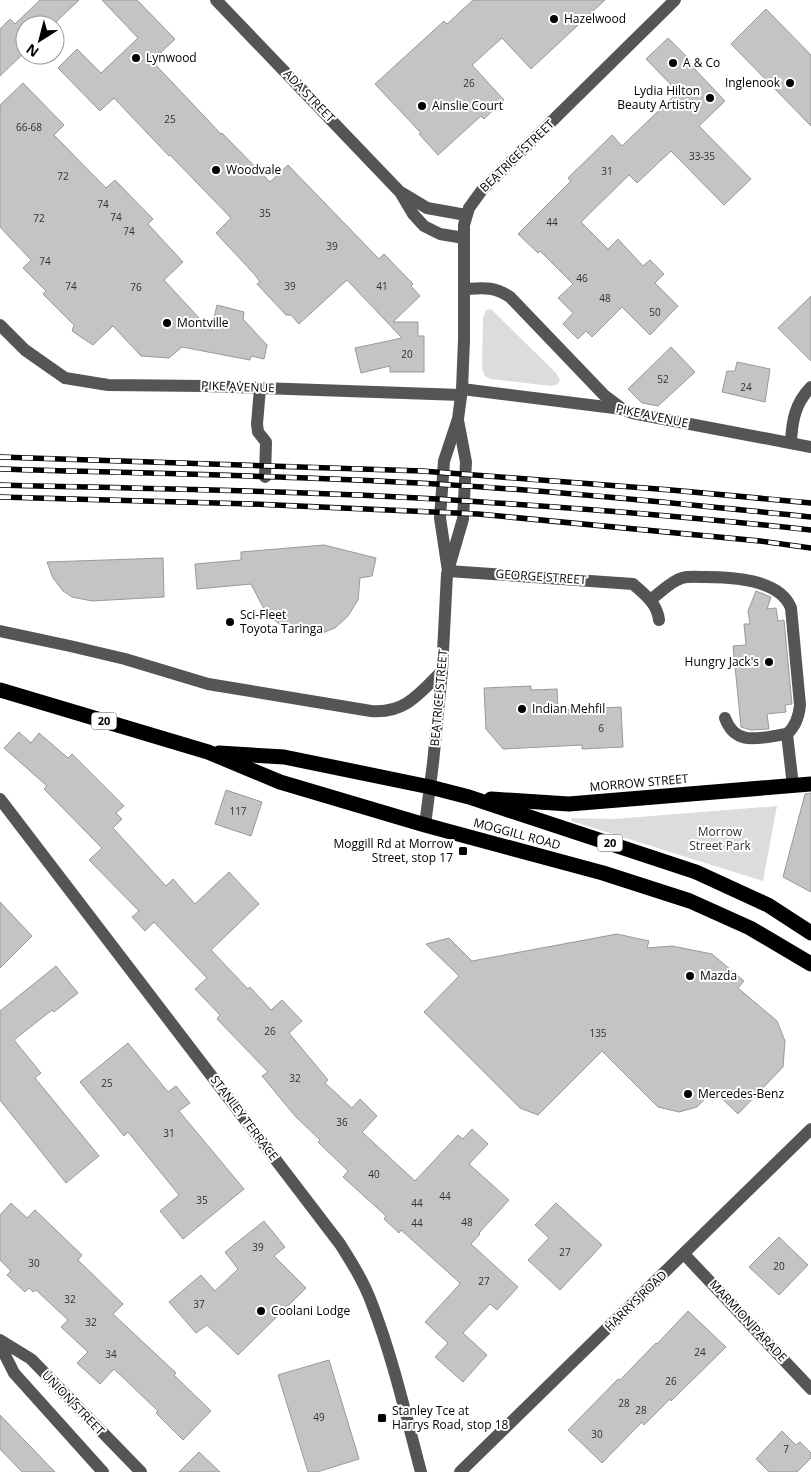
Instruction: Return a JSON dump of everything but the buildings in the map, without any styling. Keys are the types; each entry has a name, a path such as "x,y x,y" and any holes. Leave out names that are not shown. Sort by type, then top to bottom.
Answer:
{"highway":[{"name":"MOGGILL ROAD","path":"0,690 208,752 280,782 425,825 603,873 690,901 743,925 811,964"},
{"name":"MOGGILL ROAD","path":"208,752 284,756 469,797 696,872 768,904 811,933"},
{"name":"MORROW STREET","path":"469,797 569,804 811,784"}],"street":[{"name":"ADA STREET","path":"216,0 400,192 413,214 424,226 440,234 464,238"},
{"name":"BEATRICE STREET","path":"425,825 442,672 448,571 440,518 444,460 458,419 461,392 466,215 482,190 676,0"},
{"name":"ADA STREET","path":"400,192 427,208 466,215"},
{"path":"465,289 493,288 510,297 604,395 622,409"},
{"name":"PIKE AVENUE","path":"0,325 25,350 65,378 108,385 461,392 622,409 811,447"},
{"path":"791,442 796,408 803,395 811,387"},
{"path":"260,388 256,424 258,432 266,442 266,477"},
{"name":"BEATRICE STREET","path":"448,571 463,519 466,462 458,419"},
{"name":"GEORGE STREET","path":"448,571 633,584 650,600"},
{"path":"659,620 658,611 650,600 684,577 741,579 769,587 787,600 791,608 800,705 798,717 786,734 793,786"},
{"path":"0,631 116,657 208,684 371,711 390,711 401,707 419,694 442,672"},
{"path":"725,718 733,732 743,738 786,734"},
{"name":"STANLEY TERRACE","path":"0,799 340,1244 359,1274 383,1334 421,1472"},
{"name":"HARRYS ROAD","path":"460,1472 811,1129"},
{"name":"MARMION PARADE","path":"684,1254 811,1389"},
{"name":"UNION STREET","path":"0,1340 31,1359 141,1472"},
{"name":"UNION STREET","path":"0,1346 14,1373 103,1472"}],"green space":[{"path":"491,309 556,373 560,380 558,384 551,386 491,379 485,376 482,368 483,317 486,310"},
{"name":"Morrow Street Park","path":"777,806 763,881 571,821 572,818 614,819"}],"railway":[{"path":"0,457 422,471 811,503"},
{"path":"0,469 422,483 646,500 811,517"},
{"path":"0,485 422,498 646,514 811,530"},
{"path":"0,497 252,504 478,514 760,541 811,548"}],"place":[{"name":"Hazelwood","path":"554,19"},
{"name":"Lynwood","path":"136,58"},
{"name":"A & Co","path":"673,63"},
{"name":"Inglenook","path":"790,83"},
{"name":"Lydia Hilton Beauty Artistry","path":"710,98"},
{"name":"Ainslie Court","path":"422,106"},
{"name":"Woodvale","path":"216,170"},
{"name":"Montville","path":"167,323"},
{"name":"Sci-Fleet Toyota Taringa","path":"230,622"},
{"name":"Hungry Jack's","path":"769,662"},
{"name":"Indian Mehfil","path":"522,709"},
{"name":"Moggill Rd at Morrow Street, stop 17","path":"463,851"},
{"name":"Mazda","path":"690,976"},
{"name":"Mercedes-Benz","path":"688,1094"},
{"name":"Coolani Lodge","path":"261,1311"},
{"name":"Stanley Tce at Harrys Road, stop 18","path":"382,1418"}]}
